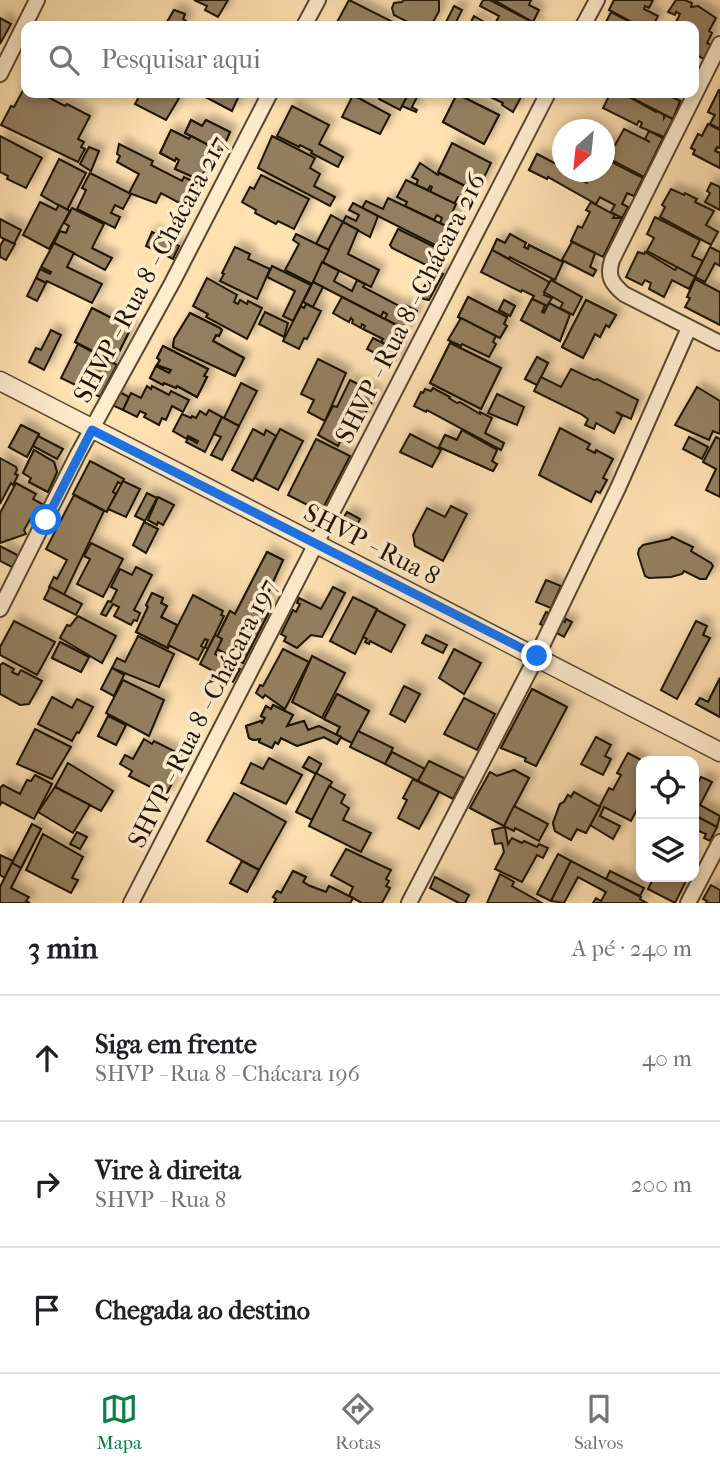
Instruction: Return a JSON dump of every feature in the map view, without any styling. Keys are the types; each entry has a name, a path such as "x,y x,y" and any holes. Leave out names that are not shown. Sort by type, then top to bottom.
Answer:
{"street":[{"path":"26,21 37,0"},
{"path":"307,21 318,0"},
{"path":"586,21 597,0"},
{"path":"0,74 21,32"},
{"path":"699,86 720,44"},
{"name":"SHVP - Rua 8 - Chácara 217","path":"0,609 267,98"},
{"name":"SHVP - Rua 8 - Chácara 216","path":"315,545 545,98"},
{"path":"693,98 612,260 609,271 613,284 624,294 720,343"},
{"path":"409,903 537,656 618,488 689,328"},
{"name":"SHVP - Rua 8","path":"0,382 720,752"},
{"name":"SHVP - Rua 8 - Chácara 197","path":"131,903 315,545"},
{"path":"688,903 720,842"}],"building":[{"path":"194,0 228,0 218,17 205,10 207,6"},
{"path":"349,0 391,21 338,21"},
{"path":"439,0 439,11 434,21 406,21 394,15 392,8 394,3"},
{"path":"483,0 490,0 530,21 496,21 499,16 480,6"},
{"path":"494,0 531,0 529,5 539,10 531,21"},
{"path":"614,0 653,0 649,8 645,6 644,9 658,16 656,21 630,21 609,10"},
{"path":"676,0 685,0 692,3 691,7 698,6 716,18 709,31 712,33 707,43 711,45 704,59 699,56 699,21 676,21 680,14 668,12"},
{"path":"454,6 462,10 456,21 446,21"},
{"path":"174,10 185,14 183,19 186,21 168,21"},
{"path":"174,10 185,14 183,19 186,21 168,21"},
{"path":"611,12 628,21 606,21"},
{"path":"0,18 11,24 0,44"},
{"path":"719,90 720,129 710,124 715,115 708,112"},
{"path":"719,90 720,129 710,124 715,115 708,112"},
{"path":"21,94 21,98 50,98 90,116 78,139 84,142 81,147 85,149 78,162 1,125 11,106 14,107"},
{"path":"138,98 179,98 166,120 135,104"},
{"path":"207,98 238,98 232,111"},
{"path":"352,98 359,98 390,115 380,134 342,117"},
{"path":"380,98 406,98 400,110"},
{"path":"406,98 416,98 412,107 416,112 402,106"},
{"path":"455,98 465,98 499,115 484,144 443,122"},
{"path":"455,98 465,98 499,115 484,144 443,122"},
{"path":"492,98 520,98 513,112 502,105 503,103"},
{"path":"608,98 631,98 664,114 664,118 666,115 673,119 664,137 640,127 642,123 639,121 637,125 603,108"},
{"path":"632,98 674,98 680,101 673,119"},
{"path":"632,98 674,98 680,101 673,119"},
{"path":"292,106 329,125 319,144 343,157 338,167 311,153 312,151 277,136"},
{"path":"191,120 202,126 206,120 230,132 221,152 185,133"},
{"path":"191,120 202,126 206,120 230,132 221,152 185,133"},
{"path":"708,124 720,130 720,148 717,147 715,151 720,153 720,168 693,154 695,150 691,148 698,134 702,136"},
{"path":"708,124 720,130 720,148 717,147 715,151 720,153 720,168 693,154 695,150 691,148 698,134 702,136"},
{"path":"624,129 650,142 645,139 649,131 663,138 644,177 615,162 615,145"},
{"path":"171,130 189,139 191,136 216,149 200,180 175,169 179,160 176,158 175,161 160,153"},
{"path":"171,130 189,139 191,136 216,149 200,180 175,169 179,160 176,158 175,161 160,153"},
{"path":"0,136 42,158 26,188 7,179 8,176 0,172"},
{"path":"272,136 315,158 310,168 320,174 314,186 335,197 330,206 258,168"},
{"path":"452,143 491,163 477,192 438,172"},
{"path":"119,144 153,161 151,165 182,181 184,177 199,184 190,202 188,200 185,206 161,193 156,203 129,193 139,174 117,162 120,156 117,154"},
{"path":"89,147 99,151 91,171 80,164"},
{"path":"537,154 552,162 552,179 547,179 529,170"},
{"path":"537,154 552,162 552,179 547,179 529,170"},
{"path":"59,159 86,173 67,210 41,195"},
{"path":"420,163 438,175 439,173 469,188 463,199 458,197 454,204 430,192 430,186 428,190 416,185 418,180 412,177"},
{"path":"615,164 643,178 634,196 627,193 622,204 628,207 622,218 611,212 615,205 600,197 596,204 557,182 615,182"},
{"path":"615,164 643,178 634,196 627,193 622,204 628,207 622,218 611,212 615,205 600,197 596,204 557,182 615,182"},
{"path":"90,173 131,194 123,209 115,205 111,213 120,217 115,228 77,209 86,190 82,188"},
{"path":"261,175 309,199 294,229 278,221 276,224 255,213 256,210 242,202 250,187 254,189"},
{"path":"406,180 456,204 452,213 458,215 451,229 440,223 442,218 437,215 434,220 405,206 407,202 397,197"},
{"path":"711,183 720,187 720,210 705,202"},
{"path":"671,189 697,199 695,202 714,211 706,225 718,232 711,245 660,217 665,207 662,205"},
{"path":"388,198 448,227 441,248 362,208 366,201 383,209"},
{"path":"40,202 56,210 59,205 70,211 49,249 23,235"},
{"path":"591,202 615,215 613,218 622,218 603,257 571,241 578,226 582,228 590,212 586,210"},
{"path":"353,203 378,216 370,237 343,222 346,216 356,221 359,215 349,210"},
{"path":"72,208 104,224 92,248 112,258 105,270 54,243 60,231 66,233 69,226 64,223"},
{"path":"331,215 343,222 329,250 316,244"},
{"path":"655,217 700,240 692,256 703,261 695,277 647,251 654,238 647,234"},
{"path":"0,219 21,230 14,244 0,237"},
{"path":"343,222 358,230 348,254 379,270 371,287 322,262"},
{"path":"398,229 443,251 434,269 392,248 390,245"},
{"path":"152,232 179,246 173,259 146,246"},
{"path":"296,234 329,250 312,284 285,270 299,244 293,240"},
{"path":"510,234 526,243 524,247 528,249 529,245 563,262 555,280 492,250 497,239 505,243"},
{"path":"510,234 526,243 524,247 528,249 529,245 563,262 555,280 492,250 497,239 505,243"},
{"path":"4,239 15,244 6,260 0,257 0,246"},
{"path":"572,242 595,253 590,267 596,270 593,276 562,260"},
{"path":"572,242 595,253 590,267 596,270 593,276 562,260"},
{"path":"54,243 74,253 67,267 102,284 92,303 36,278 40,269 50,274 51,272 41,267"},
{"path":"235,247 250,254 248,259 270,269 257,299 220,281"},
{"path":"710,247 720,252 720,266 715,263 705,282 695,277"},
{"path":"492,250 549,282 544,295 552,298 547,306 532,299 534,296 481,272"},
{"path":"638,252 645,252 675,270 677,267 695,277 689,289 672,280 664,297 649,289 651,283 645,280 642,285 626,277"},
{"path":"322,262 339,271 334,281 352,291 357,280 365,284 363,287 403,308 405,305 417,311 410,324 408,323 405,329 385,319 387,314 383,312 381,317 313,282"},
{"path":"272,266 311,285 293,321 283,316 295,291 267,277"},
{"path":"429,267 443,274 429,300 418,297 430,277 425,274"},
{"path":"36,278 46,283 37,301 27,296"},
{"path":"207,278 237,295 234,302 238,304 240,300 247,304 248,301 262,308 247,339 206,317 208,314 193,306"},
{"path":"695,279 720,292 720,325 685,307"},
{"path":"551,280 582,297 573,315 560,308 563,303 544,292"},
{"path":"313,282 323,287 313,307 303,302"},
{"path":"342,297 406,330 396,350 381,342 383,339 363,329 365,326 362,324 361,328 352,323 351,318 349,322 333,313"},
{"path":"468,297 507,317 504,324 507,326 500,338 458,317"},
{"path":"468,297 507,317 504,324 507,326 500,338 458,317"},
{"path":"532,299 545,305 542,312 544,313 549,303 570,314 560,341 521,320"},
{"path":"532,299 545,305 542,312 544,313 549,303 570,314 560,341 521,320"},
{"path":"504,300 515,306 510,316 499,310"},
{"path":"504,300 515,306 510,316 499,310"},
{"path":"586,300 616,315 609,327 606,325 600,337 595,334 583,358 562,347"},
{"path":"586,300 616,315 609,327 606,325 600,337 595,334 583,358 562,347"},
{"path":"306,304 321,311 299,349 283,341 301,306 304,308"},
{"path":"92,308 131,328 114,362 75,342"},
{"path":"92,308 131,328 114,362 75,342"},
{"path":"265,312 288,323 284,337 259,324"},
{"path":"190,313 220,328 222,330 219,336 216,335 213,341 244,358 235,376 173,347 174,339"},
{"path":"190,313 220,328 222,330 219,336 216,335 213,341 244,358 235,376 173,347 174,339"},
{"path":"461,318 496,336 493,342 496,344 489,357 448,340"},
{"path":"51,330 61,335 44,370 29,362 36,348 41,350"},
{"path":"373,338 400,352 394,363 367,349"},
{"path":"450,343 501,368 481,409 430,383"},
{"path":"450,343 501,368 481,409 430,383"},
{"path":"78,344 117,365 100,397 61,378"},
{"path":"163,346 208,369 197,397 177,386 163,385 150,378 156,366 169,373 171,370 157,365 160,360 157,358"},
{"path":"163,346 208,369 197,397 177,386 163,385 150,378 156,366 169,373 171,370 157,365 160,360 157,358"},
{"path":"537,357 548,363 537,385 525,379"},
{"path":"537,357 548,363 537,385 525,379"},
{"path":"318,359 346,373 325,421 308,412 314,400 301,394"},
{"path":"571,369 638,400 631,419 616,412 622,416 614,433 596,423 594,429 585,425 588,419 581,414 534,391 541,377 561,387"},
{"path":"350,380 377,394 363,417 358,414 352,429 346,437 343,435 338,446 318,435 333,406 337,407"},
{"path":"241,383 257,391 239,426 224,418"},
{"path":"108,386 129,397 123,410 101,400"},
{"path":"147,386 169,395 171,391 189,400 183,412 172,406 166,420 162,418 159,425 144,417 146,414 140,411 137,417 123,410 131,393 141,398"},
{"path":"697,387 720,401 720,434 713,431 709,440 675,425"},
{"path":"433,388 457,403 460,402 492,418 485,433 504,443 501,450 427,410 426,412 414,406 421,392 425,389 431,391"},
{"path":"497,394 524,407 517,425 488,413"},
{"path":"209,410 222,417 205,452 186,442 188,438 197,443 198,441 188,436 187,439 173,431 182,414 196,418 200,411 206,415"},
{"path":"222,417 239,426 222,460 211,455 221,437 214,434"},
{"path":"21,425 39,434 27,457 9,447"},
{"path":"21,425 39,434 27,457 9,447"},
{"path":"560,428 590,444 587,449 595,453 596,450 613,459 603,478 607,480 600,493 596,491 591,502 539,475"},
{"path":"253,429 264,435 266,430 276,436 253,481 232,470"},
{"path":"280,429 303,441 278,490 255,478"},
{"path":"462,430 497,450 492,461 497,464 493,471 439,447 445,435 457,440"},
{"path":"462,430 497,450 492,461 497,464 493,471 439,447 445,435 457,440"},
{"path":"410,434 441,450 432,467 400,452"},
{"path":"38,436 63,449 57,459 33,446"},
{"path":"689,437 708,447 702,459 683,449"},
{"path":"716,437 720,439 720,497 706,490 716,469 703,462"},
{"path":"316,439 350,456 321,512 288,495"},
{"path":"34,450 54,462 57,472 48,492 29,482 31,478 23,473"},
{"path":"34,450 54,462 57,472 48,492 29,482 31,478 23,473"},
{"path":"0,458 16,467 15,474 18,475 0,504"},
{"path":"90,461 124,479 121,484 118,482 113,492 116,494 107,512 73,494"},
{"path":"123,481 140,489 126,517 108,509"},
{"path":"16,483 36,494 33,499 44,505 37,517 33,514 24,530 26,534 0,543 0,513"},
{"path":"147,493 157,498 145,521 135,516"},
{"path":"74,495 104,511 64,595 49,587 54,577 57,579 67,560 46,549"},
{"path":"158,497 174,505 163,525 148,520"},
{"path":"451,506 467,514 443,561 415,546 413,535 427,508 445,517"},
{"path":"347,512 360,519 355,530 341,522"},
{"path":"144,522 158,529 146,553 133,545"},
{"path":"672,537 693,547 691,551 711,563 713,566 706,579 684,571 671,577 645,576 639,549 643,545"},
{"path":"91,543 123,559 103,597 77,584 90,559 84,556"},
{"path":"0,546 19,556 12,567 0,561"},
{"path":"267,552 283,560 264,602 272,606 243,663 217,649 222,639 217,637 230,611 235,614"},
{"path":"267,552 283,560 264,602 272,606 243,663 217,649 222,639 217,637 230,611 235,614"},
{"path":"136,567 152,575 134,610 140,613 137,621 134,620 131,625 114,616 119,607 113,604 106,616 101,614 117,590 111,587 120,569 132,575"},
{"path":"546,580 561,586 551,608 536,602"},
{"path":"50,587 82,604 76,615 44,599"},
{"path":"333,587 345,593 322,637 311,635 297,648 284,641 286,637 281,634 293,610 296,612 300,604 297,603 299,598 321,609"},
{"path":"152,593 163,598 161,603 167,606 161,617 177,625 168,648 136,632"},
{"path":"152,593 163,598 161,603 167,606 161,617 177,625 168,648 136,632"},
{"path":"193,595 223,611 221,615 224,616 208,649 205,647 208,640 205,639 198,660 168,645"},
{"path":"353,597 377,609 355,654 330,641"},
{"path":"377,610 405,625 391,652 370,641 369,644 365,642 367,639 363,637"},
{"path":"546,612 565,622 566,619 572,622 564,637 540,624"},
{"path":"78,616 116,636 102,663 60,638 67,625 70,626"},
{"path":"14,621 55,642 37,675 0,655 0,647"},
{"path":"696,621 707,626 703,635 710,638 677,699 661,690"},
{"path":"215,635 222,639 215,654 240,669 233,682 200,664"},
{"path":"426,635 447,645 443,653 422,643"},
{"path":"138,636 174,654 159,687 112,668 117,658 125,662"},
{"path":"60,642 89,657 81,672 52,658"},
{"path":"60,642 89,657 81,672 52,658"},
{"path":"283,649 309,662 285,709 265,695 263,698 256,693 260,685 263,686"},
{"path":"454,649 481,663 464,694 439,678"},
{"path":"312,656 345,673 322,718 292,702"},
{"path":"3,663 14,669 12,672 18,675 21,670 42,681 29,704 20,705 0,694 0,665"},
{"path":"112,668 124,675 114,696 101,689"},
{"path":"720,678 720,717 696,704 700,698 708,702"},
{"path":"720,678 720,717 696,704 700,698 708,702"},
{"path":"123,680 164,700 149,736 106,713"},
{"path":"404,686 420,694 405,722 390,714"},
{"path":"532,689 567,707 536,766 525,761 526,758 501,748"},
{"path":"532,689 567,707 536,766 525,761 526,758 501,748"},
{"path":"337,694 369,711 352,743 336,735 340,727 324,719"},
{"path":"337,694 369,711 352,743 336,735 340,727 324,719"},
{"path":"52,697 72,708 77,699 93,707 72,741 38,724"},
{"path":"464,698 495,714 477,750 444,734"},
{"path":"273,705 293,715 287,726 304,721 308,730 319,726 341,737 337,744 324,737 297,746 281,738 272,748 259,742 260,739 249,738 246,726 261,721 262,723 265,718 261,716 266,706 271,709"},
{"path":"273,705 293,715 287,726 304,721 308,730 319,726 341,737 337,744 324,737 297,746 281,738 272,748 259,742 260,739 249,738 246,726 261,721 262,723 265,718 261,716 266,706 271,709"},
{"path":"108,716 126,725 116,745 98,736"},
{"path":"108,716 126,725 116,745 98,736"},
{"path":"35,729 71,747 52,779 17,764"},
{"path":"358,731 393,748 385,764 350,747"},
{"path":"596,737 611,745 605,756 611,759 603,775 581,764"},
{"path":"144,739 152,744 154,741 186,757 166,795 129,776 132,771 120,764 125,755 133,759"},
{"path":"392,752 425,769 418,781 385,764"},
{"path":"628,753 636,757 636,812 631,821 604,807 600,816 620,826 613,839 590,825 609,788 613,790 621,775 617,773"},
{"path":"309,757 321,764 316,774 303,767"},
{"path":"309,757 321,764 316,774 303,767"},
{"path":"269,758 302,775 286,804 241,783 251,763 263,769"},
{"path":"429,761 464,778 453,799 418,781"},
{"path":"68,763 113,791 101,811 55,787"},
{"path":"514,770 529,778 504,826 470,808 490,772 497,776"},
{"path":"514,770 529,778 504,826 470,808 490,772 497,776"},
{"path":"316,773 332,782 312,820 296,812"},
{"path":"35,775 52,784 34,819 2,802 0,805 0,788 3,785 20,794 27,780 31,781"},
{"path":"701,777 712,782 700,805 720,816 717,827 699,818"},
{"path":"413,779 439,792 419,829 398,818 407,800 403,798"},
{"path":"329,786 345,795 341,803 349,808 343,820 371,833 361,852 309,826"},
{"path":"55,787 90,805 73,833 38,812"},
{"path":"574,792 600,807 586,833 577,829 571,840 555,831 553,823 560,804"},
{"path":"574,792 600,807 586,833 577,829 571,840 555,831 553,823 560,804"},
{"path":"234,793 286,822 259,870 207,841"},
{"path":"514,806 548,824 539,841 515,828 514,831 504,826"},
{"path":"699,818 717,827 710,841 704,838 706,834 699,831"},
{"path":"32,824 41,829 21,868 12,863"},
{"path":"32,824 41,829 21,868 12,863"},
{"path":"505,827 508,844 512,838 522,843 524,841 537,847 539,844 548,848 543,858 537,855 522,882 495,869 504,852 502,843 495,844 492,830"},
{"path":"77,832 87,837 80,849 70,844"},
{"path":"43,834 83,857 72,878 78,880 71,893 26,870"},
{"path":"346,849 391,870 386,879 389,881 386,886 390,888 382,903 362,903 349,896 353,887 331,875"},
{"path":"558,854 571,861 551,901 537,894"},
{"path":"0,855 13,861 5,878 0,875"},
{"path":"242,861 259,870 247,892 230,883"},
{"path":"242,861 259,870 247,892 230,883"},
{"path":"571,861 641,897 640,899 647,903 593,903 596,898 601,901 606,892 578,877 564,903 551,901"},
{"path":"12,863 21,868 11,888 29,897 26,901 30,903 0,903 0,887"},
{"path":"293,871 306,877 303,882 310,886 326,892 329,886 353,898 350,903 274,903 276,899 273,897 277,891 281,893"},
{"path":"293,871 306,877 303,882 310,886 326,892 329,886 353,898 350,903 274,903 276,899 273,897 277,891 281,893"},
{"path":"610,871 644,888 640,896 606,879"},
{"path":"500,874 514,882 512,886 542,903 487,903"},
{"path":"435,877 469,895 465,903 459,903 430,888"},
{"path":"652,882 686,882 675,903 648,889"},
{"path":"711,885 720,890 720,903 706,903 703,899"}],"route":[{"path":"46,520 92,430 537,656"}]}
